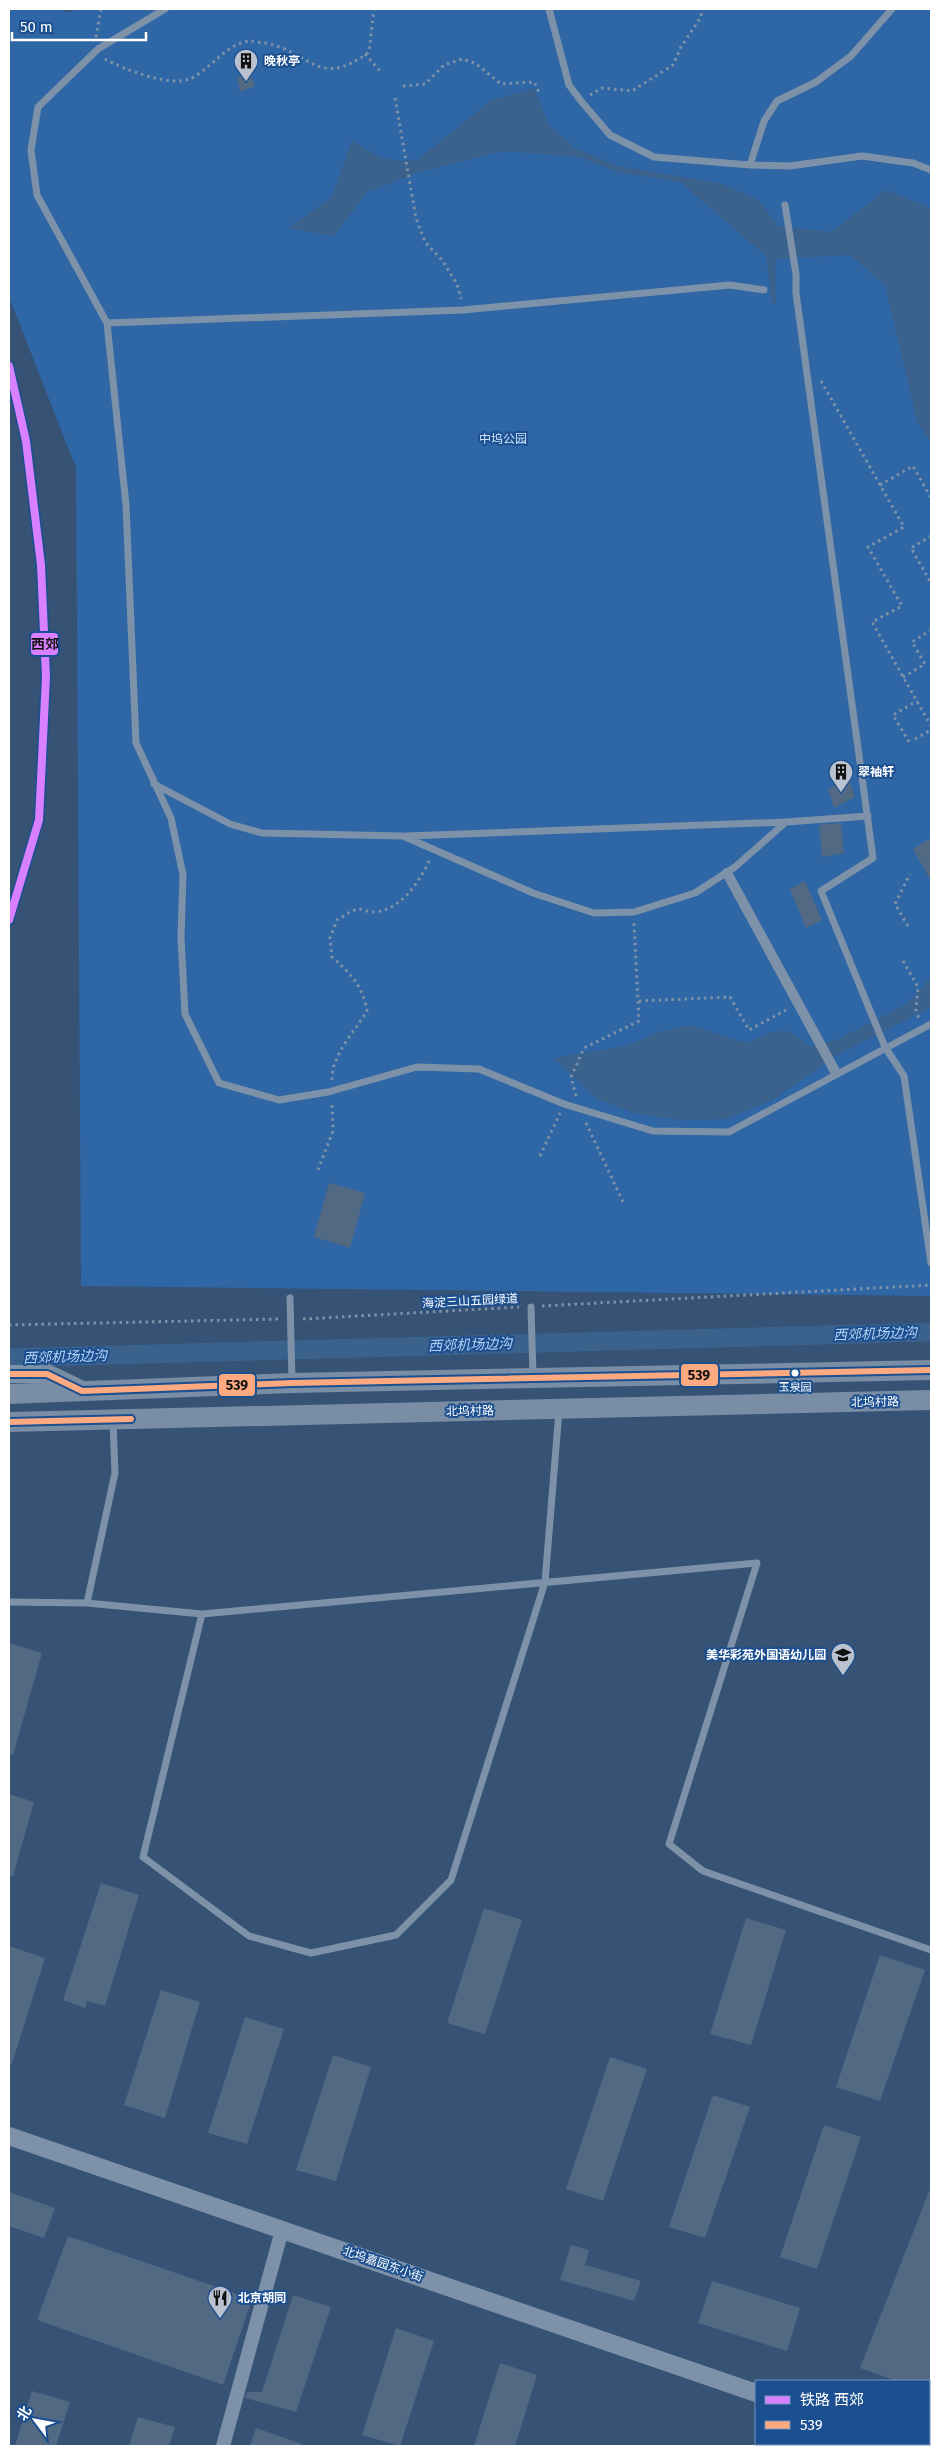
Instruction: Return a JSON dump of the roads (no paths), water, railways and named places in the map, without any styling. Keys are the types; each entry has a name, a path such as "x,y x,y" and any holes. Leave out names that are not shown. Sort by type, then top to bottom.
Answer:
{"main road":[{"path":"9,1394 292,1382 931,1370"},
{"path":"47,1374 82,1391"},
{"name":"北坞村路","path":"9,1422 931,1400"}],"street":[{"path":"727,872 836,1074"},
{"path":"9,1374 47,1374"},
{"name":"北坞嘉园东小街","path":"9,2136 755,2393"},
{"path":"223,2446 282,2230"}],"lane":[{"path":"165,9 98,48 38,107 31,150 37,195 107,323 126,505 136,743 171,818 183,874 181,937 185,1014 219,1083 279,1100 332,1091 417,1066 479,1068 564,1104 653,1131 729,1132 931,1024"},
{"path":"549,9 569,85 581,102 610,135 654,157 750,166 790,166 862,156 913,163 931,170"},
{"path":"750,166 764,121 777,102 816,82 851,56 892,9"},
{"path":"785,206 796,274 796,293 873,858 821,891 885,1047 904,1076 931,1263"},
{"path":"107,323 463,310 730,286 764,290"},
{"path":"154,783 230,824 262,832 403,836 786,822 868,816"},
{"path":"403,836 532,893 594,914 634,912 695,893 727,872 786,822"},
{"path":"290,1298 292,1382"},
{"path":"530,1306 533,1378"},
{"path":"202,1614 143,1857 250,1936 311,1953 396,1936 452,1880 545,1582 559,1409"},
{"path":"87,1603 115,1472 113,1420"},
{"path":"9,1602 87,1603 202,1614 757,1563 669,1844 703,1870 931,1950"}],"waterway":[{"name":"西郊机场边沟","path":"9,1358 931,1332"}],"rail line":[{"name":"西郊","path":"9,366 26,441 41,565 46,677 39,820 9,920"}],"place":[{"name":"晚秋亭","path":"246,82"},
{"name":"翠袖轩","path":"841,793"},
{"name":"玉泉园","path":"795,1373"},
{"name":"美华彩苑外国语幼儿园","path":"843,1676"},
{"name":"北京胡同","path":"220,2319"}],"park label":[{"name":"中坞公园","path":"503,439"}]}
